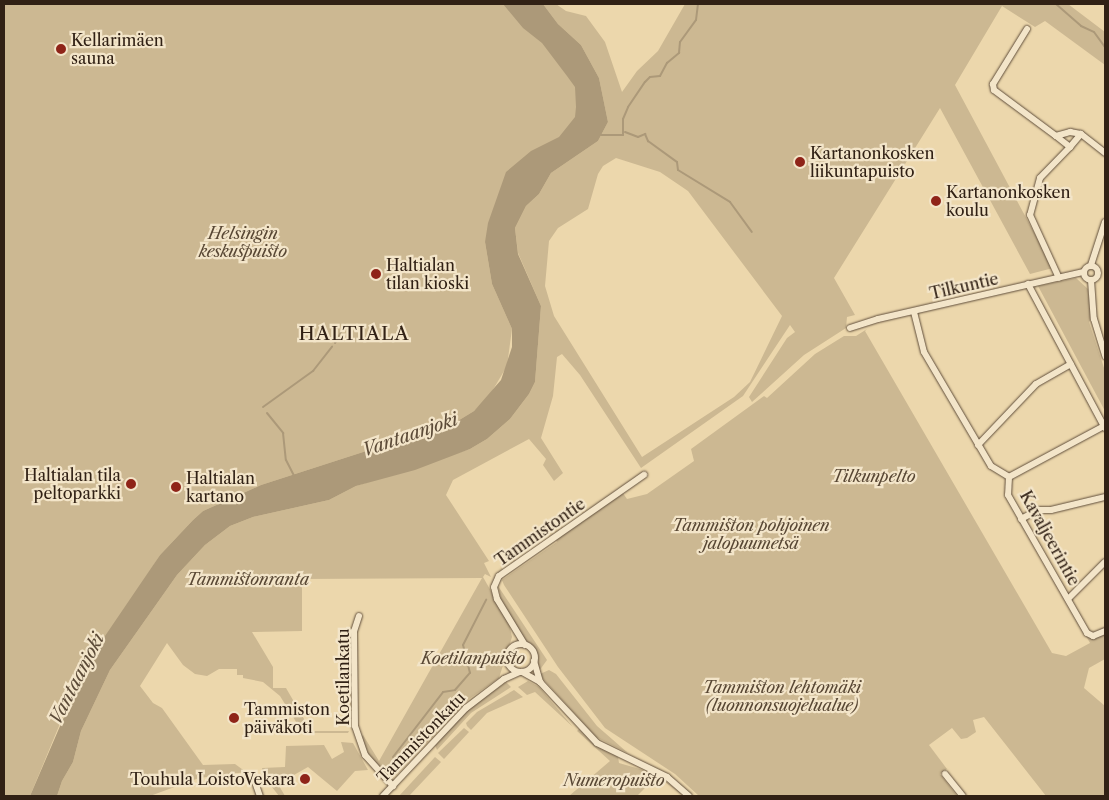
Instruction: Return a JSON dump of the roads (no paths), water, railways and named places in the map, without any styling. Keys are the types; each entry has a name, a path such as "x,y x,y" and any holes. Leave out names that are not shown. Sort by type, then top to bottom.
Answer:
{"street":[{"path":"1026,28 993,87 1070,148"},
{"path":"1056,136 1070,132 1080,134 1105,153"},
{"path":"1059,278 1030,215 1040,178 1070,148 1080,134"},
{"path":"1105,222 1091,265 1084,272 1091,280 1094,320 1105,356"},
{"path":"1091,265 1097,268 1098,276"},
{"name":"Tilkuntie","path":"850,328 1084,272"},
{"path":"1091,280 1098,276 1105,278"},
{"path":"1009,477 1105,427 1028,284"},
{"name":"Kavaljeerintie","path":"914,312 924,352 993,469 1009,477 1008,495 1089,635 1095,636 1105,631"},
{"path":"978,445 1036,384 1071,364"},
{"name":"Tammistontie","path":"525,644 497,599 494,587 499,576 644,475"},
{"path":"1021,518 1038,510 1051,510 1105,497"},
{"path":"1068,599 1105,562"},
{"name":"Koetilankatu","path":"358,616 354,631 355,726 365,755 393,786"},
{"path":"504,679 509,664 508,655 516,629"},
{"path":"512,647 525,644 533,651 540,682"},
{"path":"521,672 530,668 534,661"},
{"path":"509,664 540,682 597,743 667,777 689,796"},
{"name":"Tammistonkatu","path":"383,796 466,708 504,679 521,672"},
{"path":"945,774 962,796"},
{"path":"254,779 260,796"}],"waterway":[{"path":"601,135 623,135 623,119 628,107 645,82 650,77 660,76 667,63 679,53 680,42 696,20 698,4"},
{"path":"1056,4 1081,26 1094,32 1105,47"},
{"path":"625,132 638,137 645,134 648,141 677,162 678,170 730,202 752,232"},
{"path":"335,343 345,325"},
{"path":"263,407 313,371 332,347"},
{"path":"267,413 283,433 286,460 294,476"},
{"path":"393,757 443,692 455,690 470,673 463,645 486,600"}],"place":[{"name":"Kellarimäen sauna","path":"61,49"},
{"name":"Kartanonkosken liikuntapuisto","path":"800,162"},
{"name":"Kartanonkosken koulu","path":"936,201"},
{"name":"Haltialan tilan kioski","path":"376,274"},
{"name":"Haltialan tila peltoparkki","path":"131,484"},
{"name":"Haltialan kartano","path":"176,487"},
{"name":"Tammiston päiväkoti","path":"234,718"},
{"name":"Touhula LoistoVekara","path":"305,779"}],"district":[{"name":"HALTIALA","path":"354,334"}],"park label":[{"name":"Helsingin keskuspuisto","path":"243,242"},
{"name":"Tilkunpelto","path":"874,476"},
{"name":"Tammiston pohjoinen jalopuumetsä","path":"751,534"},
{"name":"Tammistonranta","path":"248,579"},
{"name":"Koetilanpuisto","path":"473,658"},
{"name":"Tammiston lehtomäki (luonnonsuojelualue)","path":"782,696"},
{"name":"Numeropuisto","path":"614,780"}],"water label":[{"name":"Vantaanjoki","path":"410,435"},
{"name":"Vantaanjoki","path":"77,679"}]}
